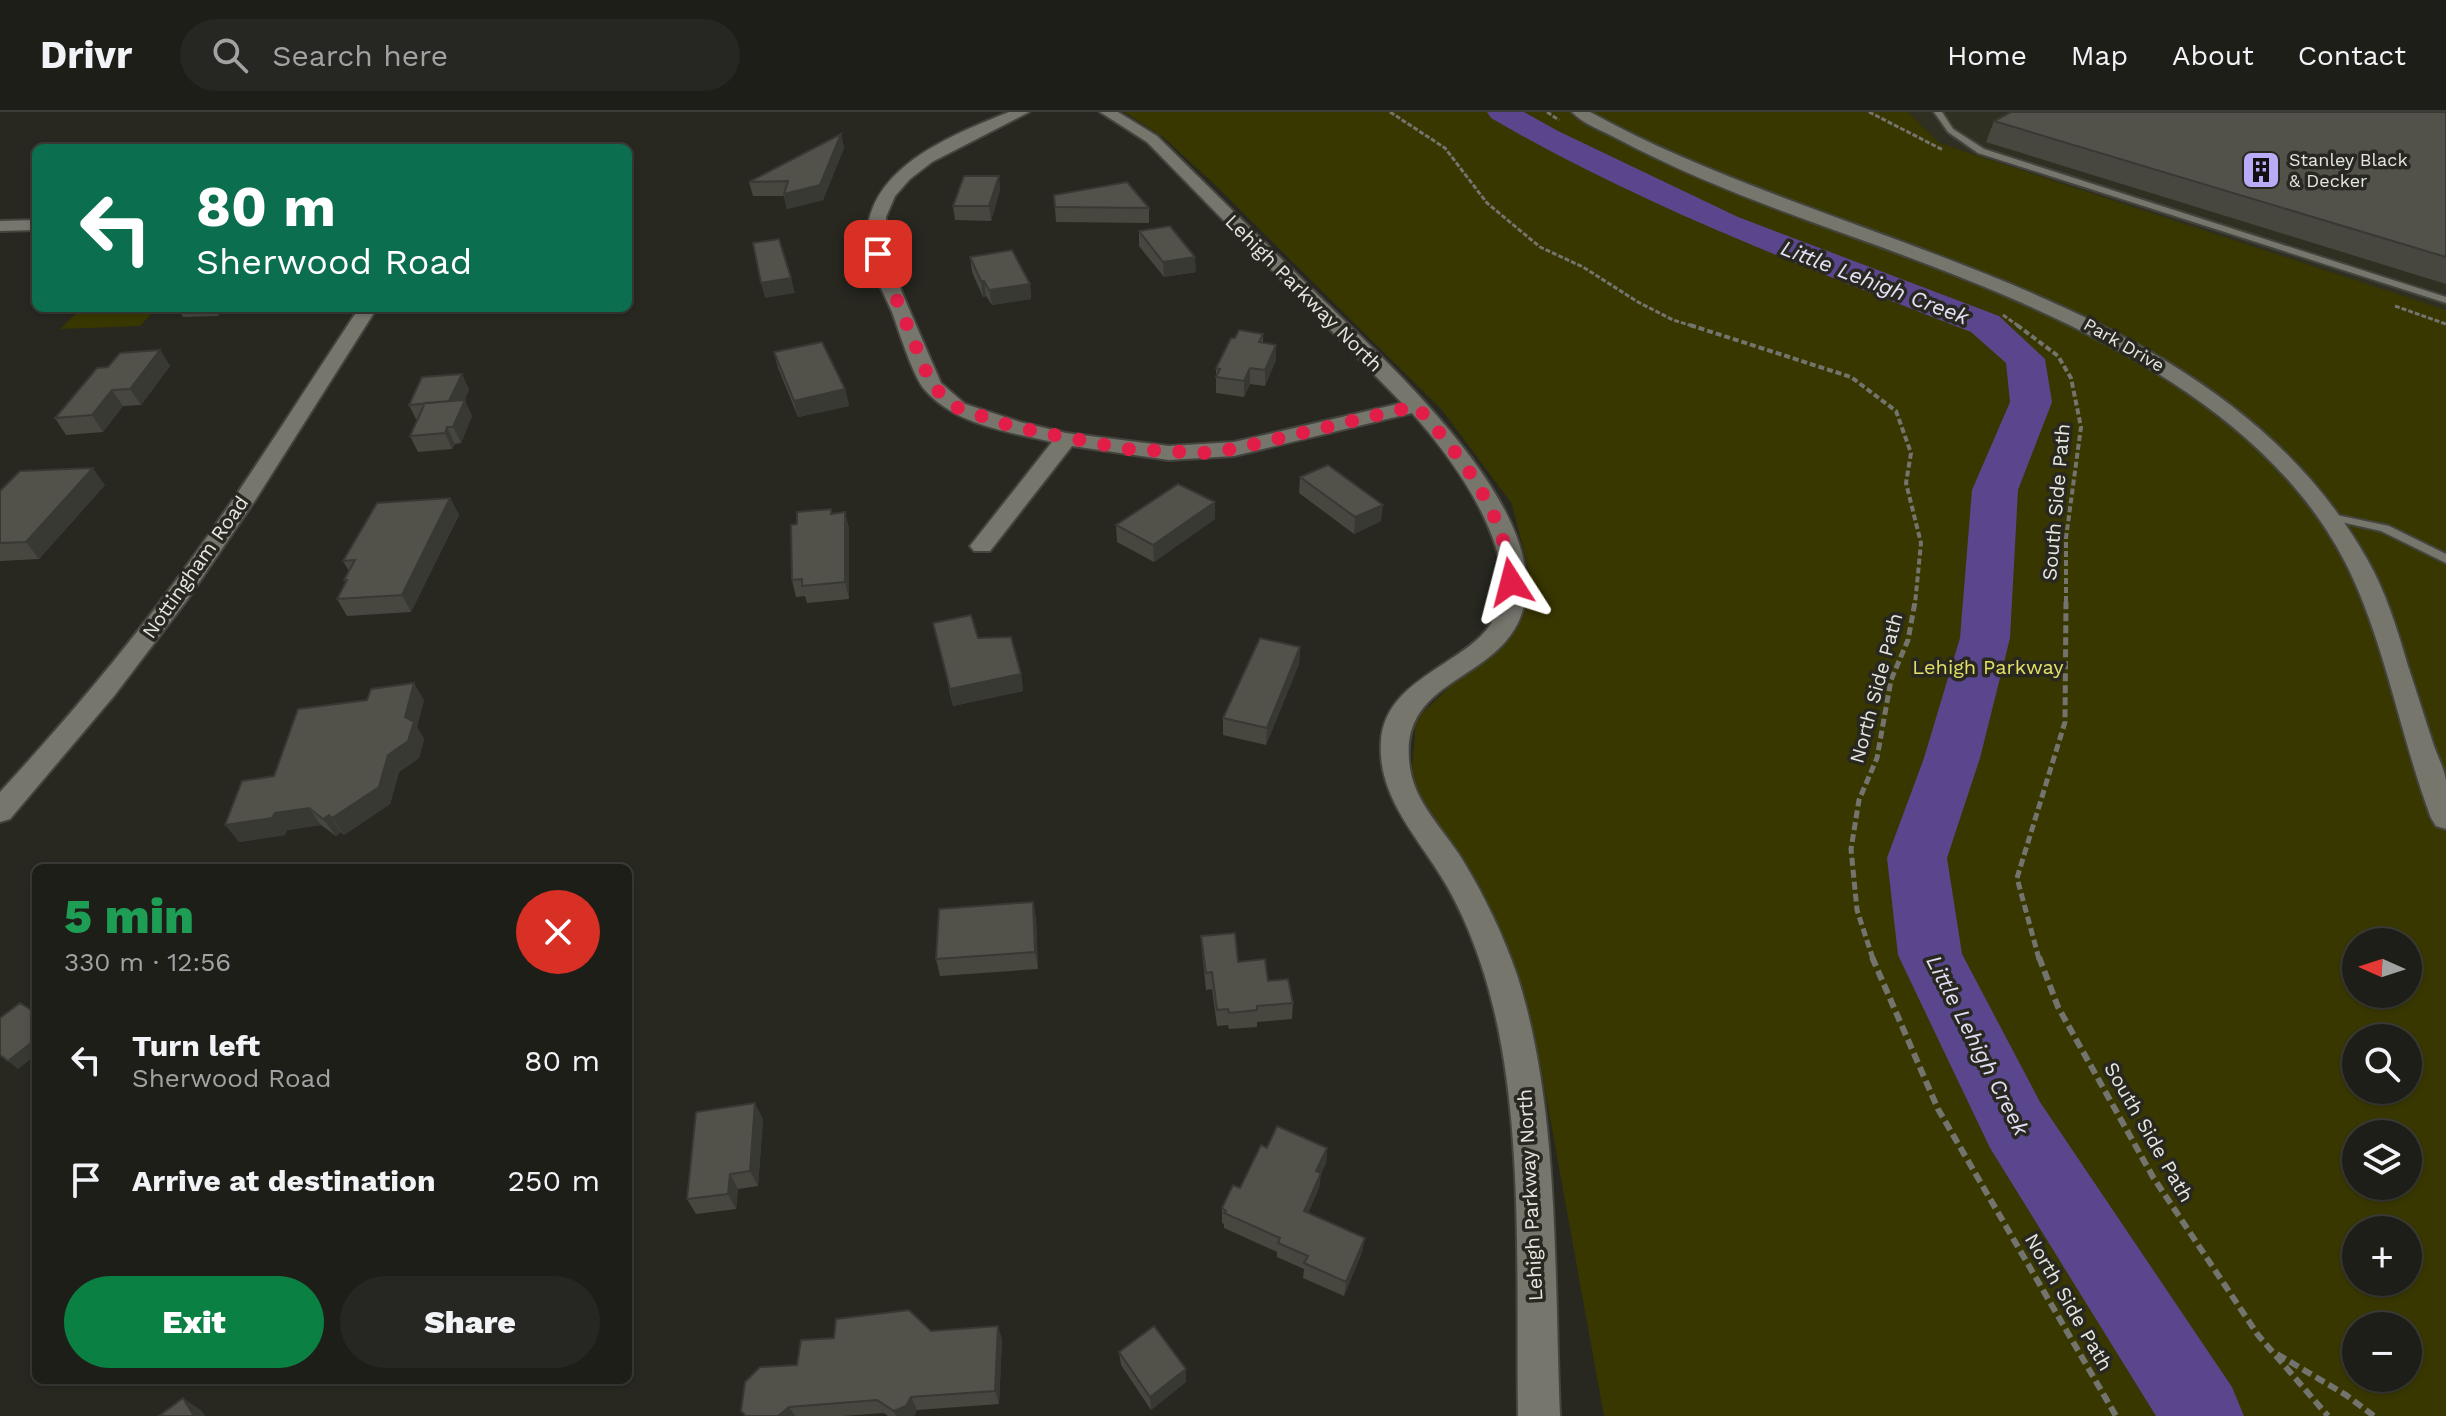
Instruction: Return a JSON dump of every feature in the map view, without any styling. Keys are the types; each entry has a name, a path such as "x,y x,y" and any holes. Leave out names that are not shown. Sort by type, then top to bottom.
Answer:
{"street":[{"path":"1022,112 952,142 916,166 886,200 877,223 875,238 878,254 932,386 942,398 974,416 1066,439 1126,449 1202,453 1234,449 1416,406"},
{"name":"Lehigh Parkway North","path":"1107,112 1152,139 1416,406 1460,458 1489,503 1509,563 1513,602 1506,622 1493,640 1473,656 1436,677 1417,695 1402,717 1396,741 1395,767 1403,794 1451,867 1478,918 1501,974 1517,1036 1529,1128 1539,1416"},
{"name":"Park Drive","path":"1573,118 1721,182 1969,271 2079,319 2173,374 2217,406 2295,476 2354,557 2375,601 2425,766 2446,818"},
{"path":"0,226 32,225"},
{"name":"Nottingham Road","path":"0,811 80,719 179,593 365,312"},
{"path":"982,546 1066,439"}],"lane":[{"path":"1938,112 1943,123 1959,138 1981,151 2446,300"},
{"path":"2327,516 2385,528 2446,559"}],"path":[{"name":"North Side Path","path":"1390,112 1445,148 1487,203 1540,247 1673,320 1851,377 1896,411 1911,453 1906,483 1909,504 1920,534 1917,592 1908,640 1891,680 1877,758 1859,800 1851,849 1857,910 1874,962 1938,1109 2116,1416"},
{"path":"1547,112 1573,118"},
{"name":"South Side Path","path":"1995,309 2058,356 2071,378 2081,427 2066,538 2065,722 2017,878 2031,938 2058,1007 2153,1177 2258,1335 2328,1416"},
{"path":"2273,1352 2346,1395 2374,1416"}],"shaded area":[{"name":"Stanley Black & Decker","path":"1908,112 2446,112 2446,310 1939,143"}],"green space":[{"name":"Lehigh Parkway","path":"1124,112 1908,112 1939,143 2446,310 2446,1416 1604,1416 1540,1062 1503,944 1456,855 1411,783 1416,719 1464,673 1511,637 1534,592 1512,504 1442,410 1163,137"},
{"path":"78,312 153,312 140,326 60,329"}],"building":[{"name":"Stanley Black & Decker","path":"2011,112 2446,112 2446,257 1994,121"},
{"path":"841,134 820,185 784,194 788,181 749,182"},
{"path":"964,176 999,176 989,206 953,206"},
{"path":"1127,182 1149,208 1055,207 1054,195"},
{"path":"1170,226 1195,257 1163,262 1139,231"},
{"path":"779,239 791,278 761,283 753,243"},
{"path":"1012,250 1030,284 989,290 981,281 970,257"},
{"path":"1239,330 1263,334 1259,342 1276,345 1265,370 1250,368 1244,381 1216,377 1220,369 1216,368 1231,338 1235,338"},
{"path":"822,342 845,389 794,401 774,352"},
{"path":"160,350 130,389 112,390 92,415 55,418 97,368 108,367 120,353"},
{"path":"462,374 449,401 409,405 422,377"},
{"path":"465,400 453,427 447,427 445,433 410,436 425,403"},
{"path":"1328,465 1383,505 1355,517 1300,477"},
{"path":"93,468 26,542 0,543 0,491 20,471"},
{"path":"1178,484 1215,502 1153,545 1116,525"},
{"path":"450,498 402,595 337,599 355,560 343,561 377,503"},
{"path":"831,509 831,514 845,512 845,582 802,586 802,579 792,580 791,525 797,524 797,512"},
{"path":"971,615 978,638 1011,637 1021,674 950,689 933,623"},
{"path":"1260,638 1300,647 1267,728 1223,718"},
{"path":"414,683 405,717 414,722 408,741 388,755 379,787 332,818 329,815 323,819 309,808 275,813 272,818 225,825 242,781 274,776 298,709 367,700 371,689"},
{"path":"1033,902 1035,952 936,959 939,909"},
{"path":"1235,933 1238,962 1265,959 1268,981 1288,979 1293,1003 1257,1006 1257,1010 1229,1013 1228,1009 1217,1010 1212,972 1206,973 1201,936"},
{"path":"20,1003 32,1010 32,1042 8,1061 0,1055 0,1018"},
{"path":"755,1103 750,1171 730,1174 728,1194 687,1199 696,1112"},
{"path":"1277,1126 1327,1148 1316,1171 1321,1173 1304,1211 1365,1238 1346,1282 1304,1263 1308,1256 1278,1243 1280,1238 1224,1213 1226,1211 1222,1208 1233,1185 1240,1188 1261,1145 1267,1148"},
{"path":"909,1310 931,1331 998,1326 995,1391 911,1397 906,1406 894,1411 877,1400 789,1407 778,1416 746,1416 741,1411 745,1382 760,1367 797,1365 801,1340 834,1338 836,1319"},
{"path":"1154,1326 1186,1369 1150,1397 1119,1352"},
{"path":"183,1398 194,1416 159,1416"}],"waterway":[{"name":"Little Lehigh Creek","path":"1502,112 1547,138 1726,224 1985,324 2025,359 2031,402 1995,490 1985,638 1952,758 1917,858 1930,955 2015,1125 2203,1416"}],"place":[{"name":"Stanley Black & Decker","path":"2261,170"}],"route":[{"path":"878,254 932,386 942,398 974,416 1066,439 1126,449 1202,453 1234,449 1416,406 1456,453 1489,503 1503,536 1511,582"}]}
